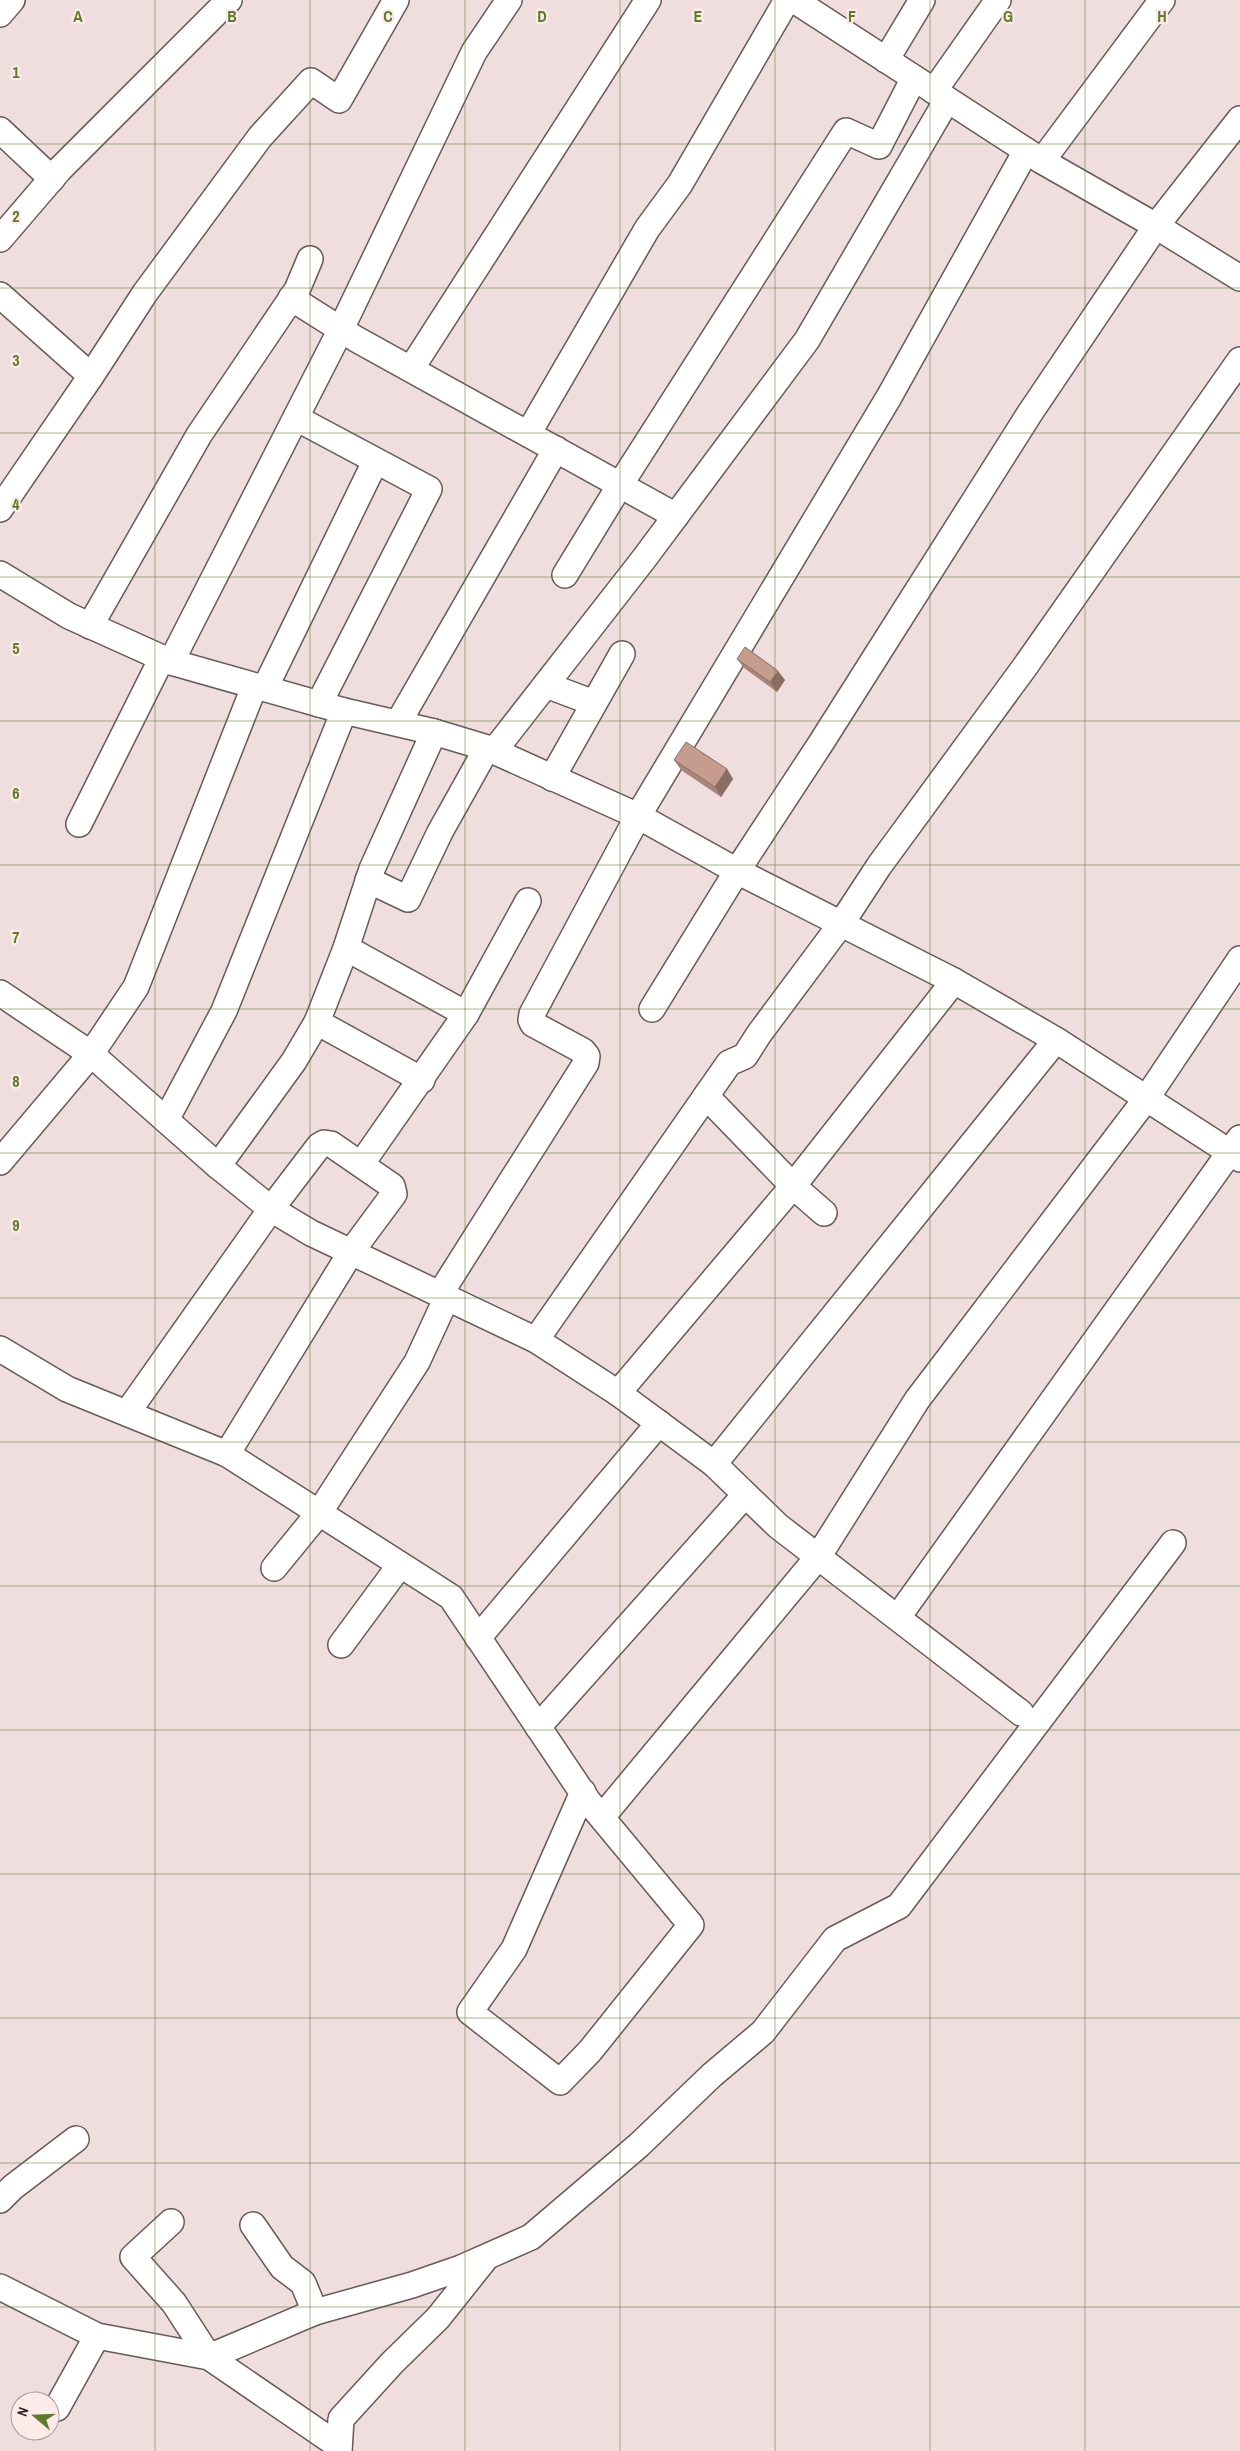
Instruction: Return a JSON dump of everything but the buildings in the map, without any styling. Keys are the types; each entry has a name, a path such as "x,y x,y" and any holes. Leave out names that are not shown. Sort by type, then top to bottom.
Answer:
{"street":[{"path":"0,14 12,0"},
{"path":"0,510 92,376 144,293 260,136 311,81 339,100 396,0"},
{"path":"79,824 296,418 341,329 474,52 508,0"},
{"path":"411,369 648,0"},
{"path":"528,434 647,229 680,184 788,0"},
{"path":"794,0 1034,156 1156,226 1236,267"},
{"path":"886,60 922,0"},
{"path":"565,575 620,485 846,131 879,146 932,90 998,0"},
{"path":"274,1568 319,1513 417,1362 444,1296 586,1063 587,1056 583,1051 533,1024 531,1020 638,816 1034,156 1162,0"},
{"path":"0,239 52,179 218,4"},
{"path":"368,880 408,899 440,832 490,750 546,685 676,516 807,340 932,90"},
{"path":"652,1009 737,871 822,743 1030,413 1156,226 1240,119"},
{"path":"0,130 52,179"},
{"path":"90,626 199,435 292,298 310,259"},
{"path":"0,296 92,376"},
{"path":"292,298 341,329 411,369 676,516"},
{"path":"536,1340 730,1063 745,1056 759,1034 841,924 879,866 1024,668 1240,360"},
{"path":"296,418 374,462 429,490 319,704"},
{"path":"398,723 556,449"},
{"path":"0,1162 91,1054 136,987 260,688 374,462"},
{"path":"0,574 69,616 166,660 344,711 434,732 490,750 638,816 737,871 954,981 1056,1040 1146,1099 1237,1149 898,1617"},
{"path":"552,778 622,654"},
{"path":"546,685 594,703"},
{"path":"166,1120 224,1011 344,711"},
{"path":"218,1166 294,1061 317,1022 346,948 368,880 434,732"},
{"path":"362,1163 422,1080 466,1014 528,901"},
{"path":"346,948 466,1014"},
{"path":"602,1817 818,1557 917,1400 1146,1099 1240,959"},
{"path":"618,1393 793,1186 954,981"},
{"path":"1,995 91,1054 218,1166 271,1209 351,1252 536,1340 618,1393 714,1464 778,1526 1021,1713"},
{"path":"317,1022 422,1080"},
{"path":"714,1464 1056,1040"},
{"path":"706,1096 793,1186 824,1212"},
{"path":"127,1413 271,1209 319,1146 324,1142 331,1144 362,1163 395,1190 394,1194 351,1252 227,1454"},
{"path":"0,1349 67,1388 227,1454 451,1597 582,1792 691,1925 590,2051 560,2082 470,2012 514,1949 582,1792"},
{"path":"478,1638 659,1422"},
{"path":"538,1727 745,1495"},
{"path":"0,2287 97,2336 210,2356 315,2312 412,2285 486,2257 531,2237 639,2145 712,2075 763,2032 835,1939 899,1906 1173,1543"},
{"path":"341,1645 400,1564"},
{"path":"0,2200 12,2187 76,2139"},
{"path":"171,2222 133,2257 174,2303 210,2356 339,2449"},
{"path":"254,2225 282,2267 303,2283 315,2312"},
{"path":"339,2449 341,2419 392,2363 438,2318 486,2257"},
{"path":"60,2401 97,2336"}]}
